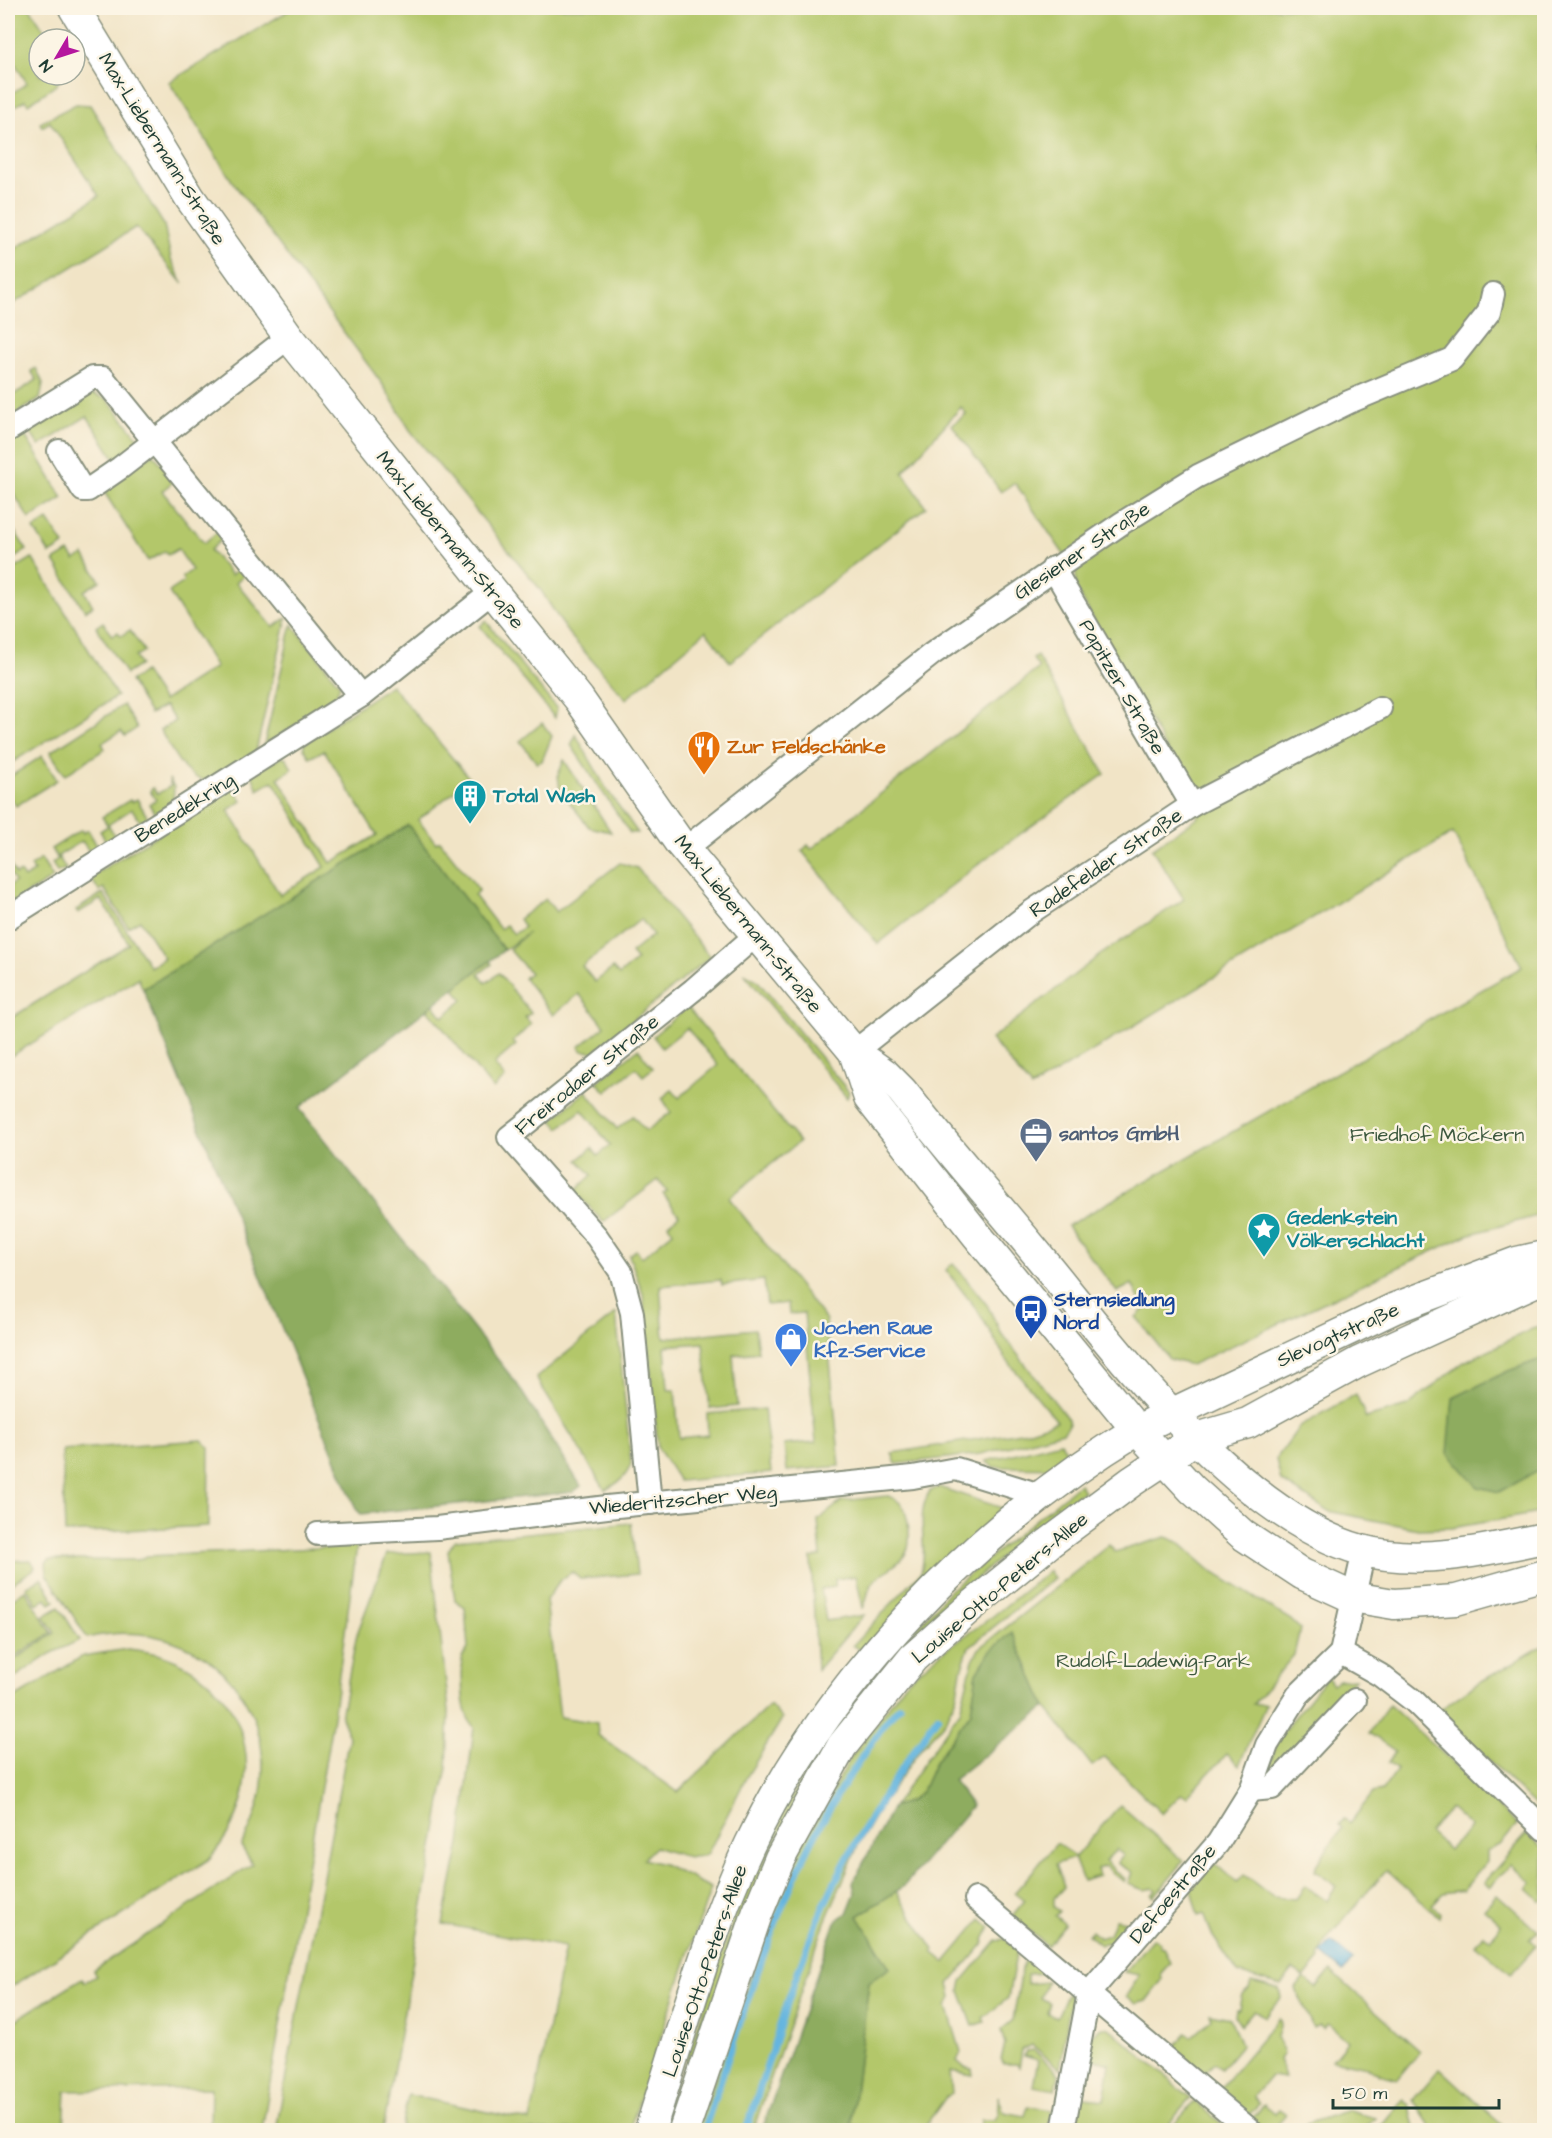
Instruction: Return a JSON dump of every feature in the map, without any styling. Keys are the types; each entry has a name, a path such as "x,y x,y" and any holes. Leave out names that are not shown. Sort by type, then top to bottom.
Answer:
{"main road":[{"name":"Max-Liebermann-Straße","path":"74,8 190,198 289,337 579,699 685,849 854,1052 885,1074 902,1091 1122,1358 1172,1412 1255,1493 1305,1526 1335,1542 1364,1551 1443,1555 1545,1538"},
{"name":"Max-Liebermann-Straße","path":"854,1052 869,1098 976,1234 1137,1430 1192,1489 1243,1534 1302,1574 1352,1597 1395,1604 1456,1600 1545,1575"},
{"name":"Slevogtstraße","path":"1137,1430 1395,1308 1517,1262 1545,1256"},
{"name":"Slevogtstraße","path":"1165,1458 1197,1438 1248,1423 1359,1362 1532,1283 1545,1280"},
{"path":"1229,1467 1248,1423"},
{"name":"Louise-Otto-Peters-Allee","path":"650,2130 725,1902 750,1844 779,1788 815,1730 890,1636 941,1583 1043,1496 1101,1452 1137,1430"},
{"name":"Louise-Otto-Peters-Allee","path":"684,2130 761,1905 780,1858 842,1746 914,1658 960,1616 1049,1543 1165,1458"}],"street":[{"name":"Glesiener Straße","path":"685,849 932,654 1053,568 1198,476 1349,402 1452,359 1489,312 1493,294"},
{"path":"59,451 85,491 120,468 289,337"},
{"path":"8,430 92,378 103,378 361,696"},
{"name":"Papitzer Straße","path":"1053,568 1192,805"},
{"name":"Benedekring","path":"8,918 361,696 492,592"},
{"name":"Radefelder Straße","path":"854,1052 1031,912 1192,805 1380,708"},
{"name":"Freirodaer Straße","path":"650,1503 632,1313 621,1272 597,1237 509,1137 693,990 756,935"},
{"name":"Wiederitzscher Weg","path":"318,1534 437,1528 650,1503 913,1477 956,1469 1043,1496"},
{"path":"1364,1551 1341,1653 1380,1675 1414,1701 1545,1829"},
{"name":"Defoestraße","path":"1089,1993 1218,1843 1251,1790 1267,1745 1298,1695 1341,1653"},
{"path":"1251,1790 1272,1788 1355,1700"},
{"path":"976,1899 1250,2130"},
{"path":"1063,2130 1089,1993"}],"green space":[{"path":"8,8 30,8 42,27 27,27 27,83 8,52"},
{"name":"Friedhof Möckern","path":"293,8 1544,8 1544,1214 1467,1235 1191,1365 1169,1359 1136,1317 1144,1309 1132,1284 1117,1292 1067,1226 1522,967 1453,833 1031,1088 991,1039 1100,955 1184,899 1152,849 1198,817 1175,765 1076,588 1076,572 1015,483 1001,492 952,425 966,414 961,407 903,472 926,507 730,662 706,631 626,699 568,633 540,589 410,430 383,385 232,181 169,82"},
{"path":"27,83 27,87 54,87 28,104 25,100 14,107 8,96"},
{"path":"76,104 90,105 164,225 171,259 183,284 136,227 8,307 8,253 99,196 50,122 42,127 40,123"},
{"path":"36,368 43,383 40,399 14,415 8,404 8,398 37,380 31,371"},
{"path":"90,393 107,399 145,446 118,464 87,416 39,446 28,429 83,394"},
{"path":"23,432 63,498 29,519 8,484 8,442"},
{"path":"153,454 175,480 162,491 204,543 217,532 222,539 210,550 231,575 243,565 249,571 236,582 273,627 287,618 256,751 210,780 193,776 180,763 160,730 175,721 165,706 150,714 130,681 144,672 163,701 216,667 169,592 184,582 182,577 192,570 178,549 168,555 165,551 148,561 101,487"},
{"path":"48,520 64,545 50,554 34,529"},
{"path":"11,526 27,550 8,562 8,528"},
{"path":"69,552 75,560 84,555 100,581 84,591 93,606 85,611 54,561"},
{"path":"32,558 117,696 8,765 8,573"},
{"path":"486,621 557,709 555,718 480,626"},
{"path":"103,622 112,636 118,632 121,636 130,630 144,651 135,657 140,665 126,674 96,627"},
{"path":"292,624 340,685 334,702 264,745"},
{"path":"1037,656 1105,774 985,859 878,944 802,851 808,845 811,849 1039,668 1033,659"},
{"path":"391,685 470,779 418,820 436,843 440,841 479,890 474,895 500,929 506,925 514,934 524,927 519,919 546,899 556,912 620,863 637,868 710,957 594,1052 583,1051 579,1047 605,1026 579,994 553,1015 524,978 530,973 509,949 528,933 504,950 408,825 143,989 138,978 8,1058 8,1020 129,944 101,899 78,913 76,910 103,893 150,967 164,958 140,920 128,927 104,888 99,891 90,877 231,789 235,790 242,801 228,810 280,895 325,867 273,781 258,790 252,775 281,757 286,758 292,769 278,778 331,863 377,835 324,750 310,758 304,744","holes":["641,919 653,935 631,953 637,960 619,975 613,968 595,982 582,966"]},
{"path":"123,705 137,728 125,736 121,731 102,743 105,749 65,775 50,752"},
{"path":"542,723 552,736 542,761 537,763 520,741"},
{"path":"576,735 607,790 638,833 630,833 571,745"},
{"path":"42,756 57,780 16,806 12,799 8,802 8,778"},
{"path":"564,760 611,832 589,827 560,790 558,775"},
{"path":"169,779 174,787 173,803 155,814 149,804 156,800 150,791 153,788 157,794 171,786"},
{"path":"137,799 148,818 141,823 132,809 108,825 116,838 107,843 100,831 108,826 102,817 130,800 132,802"},
{"path":"408,825 504,950 299,1108 517,1384 581,1486 573,1492 361,1514 356,1509 143,989"},
{"path":"81,830 83,833 88,830 99,849 91,854 82,841 58,856 66,869 57,872 52,863 58,859 51,849"},
{"path":"41,859 53,878 12,903 8,896 8,887 15,882 8,869 8,862 16,875 20,872 24,878 34,872 31,866"},
{"path":"490,961 492,964 479,974 486,983 499,973 531,1013 525,1017 531,1024 513,1042 516,1045 494,1064 505,1078 493,1089 427,1009 433,1004 443,1017 463,1000 454,988"},
{"path":"744,973 757,980 849,1092 847,1098"},
{"path":"687,1007 799,1142 729,1198 826,1320 840,1466 787,1471 784,1445 816,1442 804,1313 789,1314 788,1303 767,1305 764,1280 722,1285 721,1280 660,1286 664,1338 755,1329 758,1352 733,1355 737,1406 710,1409 703,1343 665,1346 668,1390 675,1390 679,1438 708,1435 707,1414 764,1409 771,1473 679,1481 658,1448 643,1294 629,1255 636,1250 642,1257 673,1232 668,1224 679,1215 663,1194 667,1191 658,1180 603,1222 575,1191 592,1175 578,1160 592,1148 598,1156 610,1145 582,1110 559,1128 552,1120 586,1091 617,1129 633,1116 646,1131 671,1112 662,1098 672,1090 679,1098 718,1065 687,1028 662,1048 653,1036"},
{"path":"638,1049 653,1068 643,1076 636,1068 606,1092 597,1082"},
{"path":"953,1263 987,1305 1001,1333 1068,1419 1069,1425 1063,1432 981,1454 896,1464 892,1453 1027,1431 1057,1421 1006,1359 978,1311 946,1270"},
{"path":"616,1313 631,1464 621,1480 605,1490 536,1378"},
{"path":"1544,1326 1544,1512 1451,1528 1418,1529 1328,1511 1281,1481 1276,1459 1299,1427 1356,1394 1366,1418 1407,1406 1464,1362 1532,1329"},
{"path":"1544,1358 1544,1467 1499,1492 1478,1487 1448,1453 1453,1398 1508,1371"},
{"path":"202,1440 209,1447 208,1526 65,1533 62,1450"},
{"path":"1060,1442 1073,1459 1063,1468 993,1467 986,1461"},
{"path":"1079,1484 1084,1491 1023,1538 966,1589 913,1643 862,1702 670,2130 663,2130 738,1906 762,1848 826,1734 949,1591"},
{"path":"939,1487 1008,1510 862,1651 853,1645 921,1572 924,1551 922,1520 925,1500 930,1491"},
{"path":"888,1496 900,1503 906,1514 909,1529 907,1551 901,1560 873,1583 863,1608 856,1576 835,1579 835,1587 821,1589 826,1621 864,1615 817,1670 811,1558 821,1556 818,1520 842,1501"},
{"path":"631,1523 637,1574 580,1579 572,1572 561,1579 546,1600 560,1717 597,1723 598,1735 678,1792 770,1705 782,1719 746,1778 708,1853 689,1857 655,1847 643,1859 663,1864 711,1888 629,2130 401,2130 408,2095 530,2121 565,1947 443,1924 460,1844 474,1727 466,1712 463,1694 462,1657 468,1649 465,1607 455,1600 448,1551 455,1540"},
{"name":"Rudolf-Ladewig-Park","path":"1166,1537 1178,1542 1211,1571 1291,1620 1300,1629 1294,1655 1253,1704 1266,1704 1239,1765 1227,1754 1187,1796 1181,1794 1162,1814 1105,1757 1092,1766 1046,1707 1012,1633 977,1673 971,1712 935,1762 922,1791 910,1801 893,1807 960,1711 973,1660 979,1649 1109,1545 1115,1552"},
{"path":"357,1546 333,1717 262,2130 210,2130 211,2088 66,2091 64,2130 8,2130 8,2025 82,1978 85,1982 96,1976 93,1971 252,1864 241,1846 259,1803 263,1761 255,1722 237,1688 209,1661 174,1642 133,1634 87,1638 47,1574 46,1563 49,1560 138,1560 147,1556"},
{"path":"431,1552 449,1711 447,1768 383,2130 276,2130 349,1737 341,1717 357,1634 387,1554"},
{"path":"31,1560 35,1567 33,1570 8,1586 8,1561"},
{"path":"1049,1571 1054,1578 969,1647 961,1670 957,1694 947,1719 922,1747 884,1801 859,1843 825,1922 753,2130 696,2130 791,1863 852,1756 907,1681"},
{"path":"41,1578 55,1601 50,1604 46,1598 37,1604 26,1587"},
{"path":"25,1590 52,1633 8,1661 8,1602"},
{"path":"59,1607 80,1640 50,1654 8,1682 8,1664 55,1633 44,1616"},
{"path":"1012,1632 1046,1707 953,1780 972,1806 903,1887 858,1916 890,1968 869,1982 851,2124 875,2130 762,2130 835,1922 847,1913 855,1893 853,1882 893,1807 910,1801 922,1791 935,1762 971,1712 977,1673 990,1652"},
{"path":"1544,1645 1544,1814 1438,1711 1475,1685"},
{"path":"128,1649 167,1657 199,1674 223,1698 239,1727 246,1759 244,1793 231,1827 208,1860 8,1989 8,1702 83,1656"},
{"path":"1327,1677 1333,1684 1339,1680 1355,1679 1266,1779 1278,1738"},
{"path":"1389,1705 1458,1767 1517,1825 1501,1844 1487,1851 1487,1862 1463,1890 1443,1893 1432,1905 1440,1913 1439,1917 1386,1870 1326,1940 1318,1957 1320,1959 1304,1978 1293,1969 1281,1985 1238,1973 1212,1935 1204,1914 1198,1916 1191,1890 1214,1863 1237,1883 1244,1875 1273,1897 1296,1899 1305,1886 1327,1901 1336,1886 1315,1871 1316,1865 1342,1828 1339,1825 1344,1819 1350,1823 1373,1793 1382,1791 1397,1770 1388,1763 1395,1751 1369,1733","holes":["1450,1808 1471,1827 1449,1850 1429,1832"]},
{"path":"1120,1805 1184,1861 1154,1897 1152,1895 1156,1890 1153,1888 1144,1890 1128,1884 1132,1872 1117,1863 1124,1855 1117,1849 1105,1861 1125,1879 1124,1882 1105,1866 1097,1869 1099,1876 1083,1881 1074,1858 1056,1864 1064,1887 1054,1898 1054,1907 1059,1911 1055,1916 1065,1924 1047,1946 1012,1916 1025,1900 1015,1892 1057,1843 1075,1857"},
{"path":"1527,1834 1544,1848 1544,1898 1541,1902 1527,1889 1532,1883 1511,1864 1490,1887 1484,1882"},
{"path":"896,1891 934,1950 933,1952 945,1962 981,1919 990,1927 985,1942 949,1984 952,1997 947,2006 961,2052 957,2061 964,2067 972,2069 973,2075 950,2071 952,2094 946,2097 922,2130 900,2125 899,2130 875,2130 851,2124 869,1982 858,1916"},
{"path":"1497,1894 1538,1931 1530,1940 1536,1946 1511,1974 1476,1944 1484,1934 1490,1939 1502,1925 1484,1909"},
{"path":"1115,1919 1131,1922 1114,1942 1100,1945 1088,1935 1091,1931 1099,1938 1109,1935"},
{"path":"1153,1938 1160,1943 1159,1946 1163,1947 1170,1963 1161,1973 1162,1980 1146,2001 1136,2004 1126,1996 1140,1975 1124,1972"},
{"path":"1005,1939 1017,1950 1008,1998 983,2018 985,2022 973,2026 960,1991 962,1981 997,1940"},
{"path":"1027,1958 1045,1973 1027,1974 1027,1984 1047,1982 1040,1998 1050,2003 1047,2013 1057,2017 1068,1993 1071,1998 1060,2069 1032,2045 1022,2050 1019,2067 1017,2064 1004,2064 1001,2059 1005,2045 1001,2030 1013,2020 1023,1964"},
{"path":"1331,1971 1420,2051 1397,2079 1378,2074 1368,2067 1332,2060 1348,2041 1328,2023 1323,2028 1320,2025 1313,2028 1296,1988 1304,1978 1316,1988"},
{"path":"1251,1982 1279,1989 1281,1998 1265,2017 1254,2010 1241,2025 1235,2016 1236,2009 1239,2009 1242,1995 1249,1989"},
{"path":"1210,2014 1230,2018 1241,2045 1221,2069 1214,2063 1202,2076 1171,2051 1186,2033 1191,2037 1212,2019"},
{"path":"1279,2018 1281,2022 1277,2037 1283,2053 1279,2059 1285,2078 1271,2076 1255,2095 1254,2098 1259,2104 1247,2117 1217,2092"},
{"path":"1101,2027 1109,2028 1191,2098 1163,2130 1117,2130 1115,2125 1100,2130 1070,2130 1076,2097 1104,2100 1110,2064 1085,2057 1087,2040"},
{"path":"1034,2050 1059,2074 1056,2090 1033,2086 1038,2060 1024,2056 1027,2051"},
{"path":"1440,2068 1507,2130 1433,2130 1413,2100"},
{"path":"998,2096 1004,2112 1025,2116 1028,2106 1052,2110 1048,2130 980,2130 981,2120 994,2120 999,2113"},
{"path":"1403,2099 1409,2105 1416,2130 1377,2130"},
{"path":"1195,2101 1197,2103 1229,2130 1169,2130"},
{"path":"1264,2105 1275,2114 1279,2110 1286,2115 1273,2130 1263,2130 1251,2120"},
{"path":"1349,2110 1375,2118 1364,2130 1300,2130 1306,2124"}],"water":[{"path":"1332,1942 1353,1960 1343,1972 1321,1953"}],"waterway":[{"path":"704,2130 752,1985 789,1890 834,1800 889,1717 900,1706"},
{"path":"746,2130 821,1911 858,1839 883,1797 938,1716"}],"place":[{"name":"Zur Feldschänke","path":"704,776"},
{"name":"Total Wash","path":"470,825"},
{"name":"santos GmbH","path":"1036,1163"},
{"name":"Gedenkstein Völkerschlacht","path":"1264,1258"},
{"name":"Sternsiedlung Nord","path":"1031,1340"},
{"name":"Jochen Raue Kfz-Service","path":"791,1368"}]}
